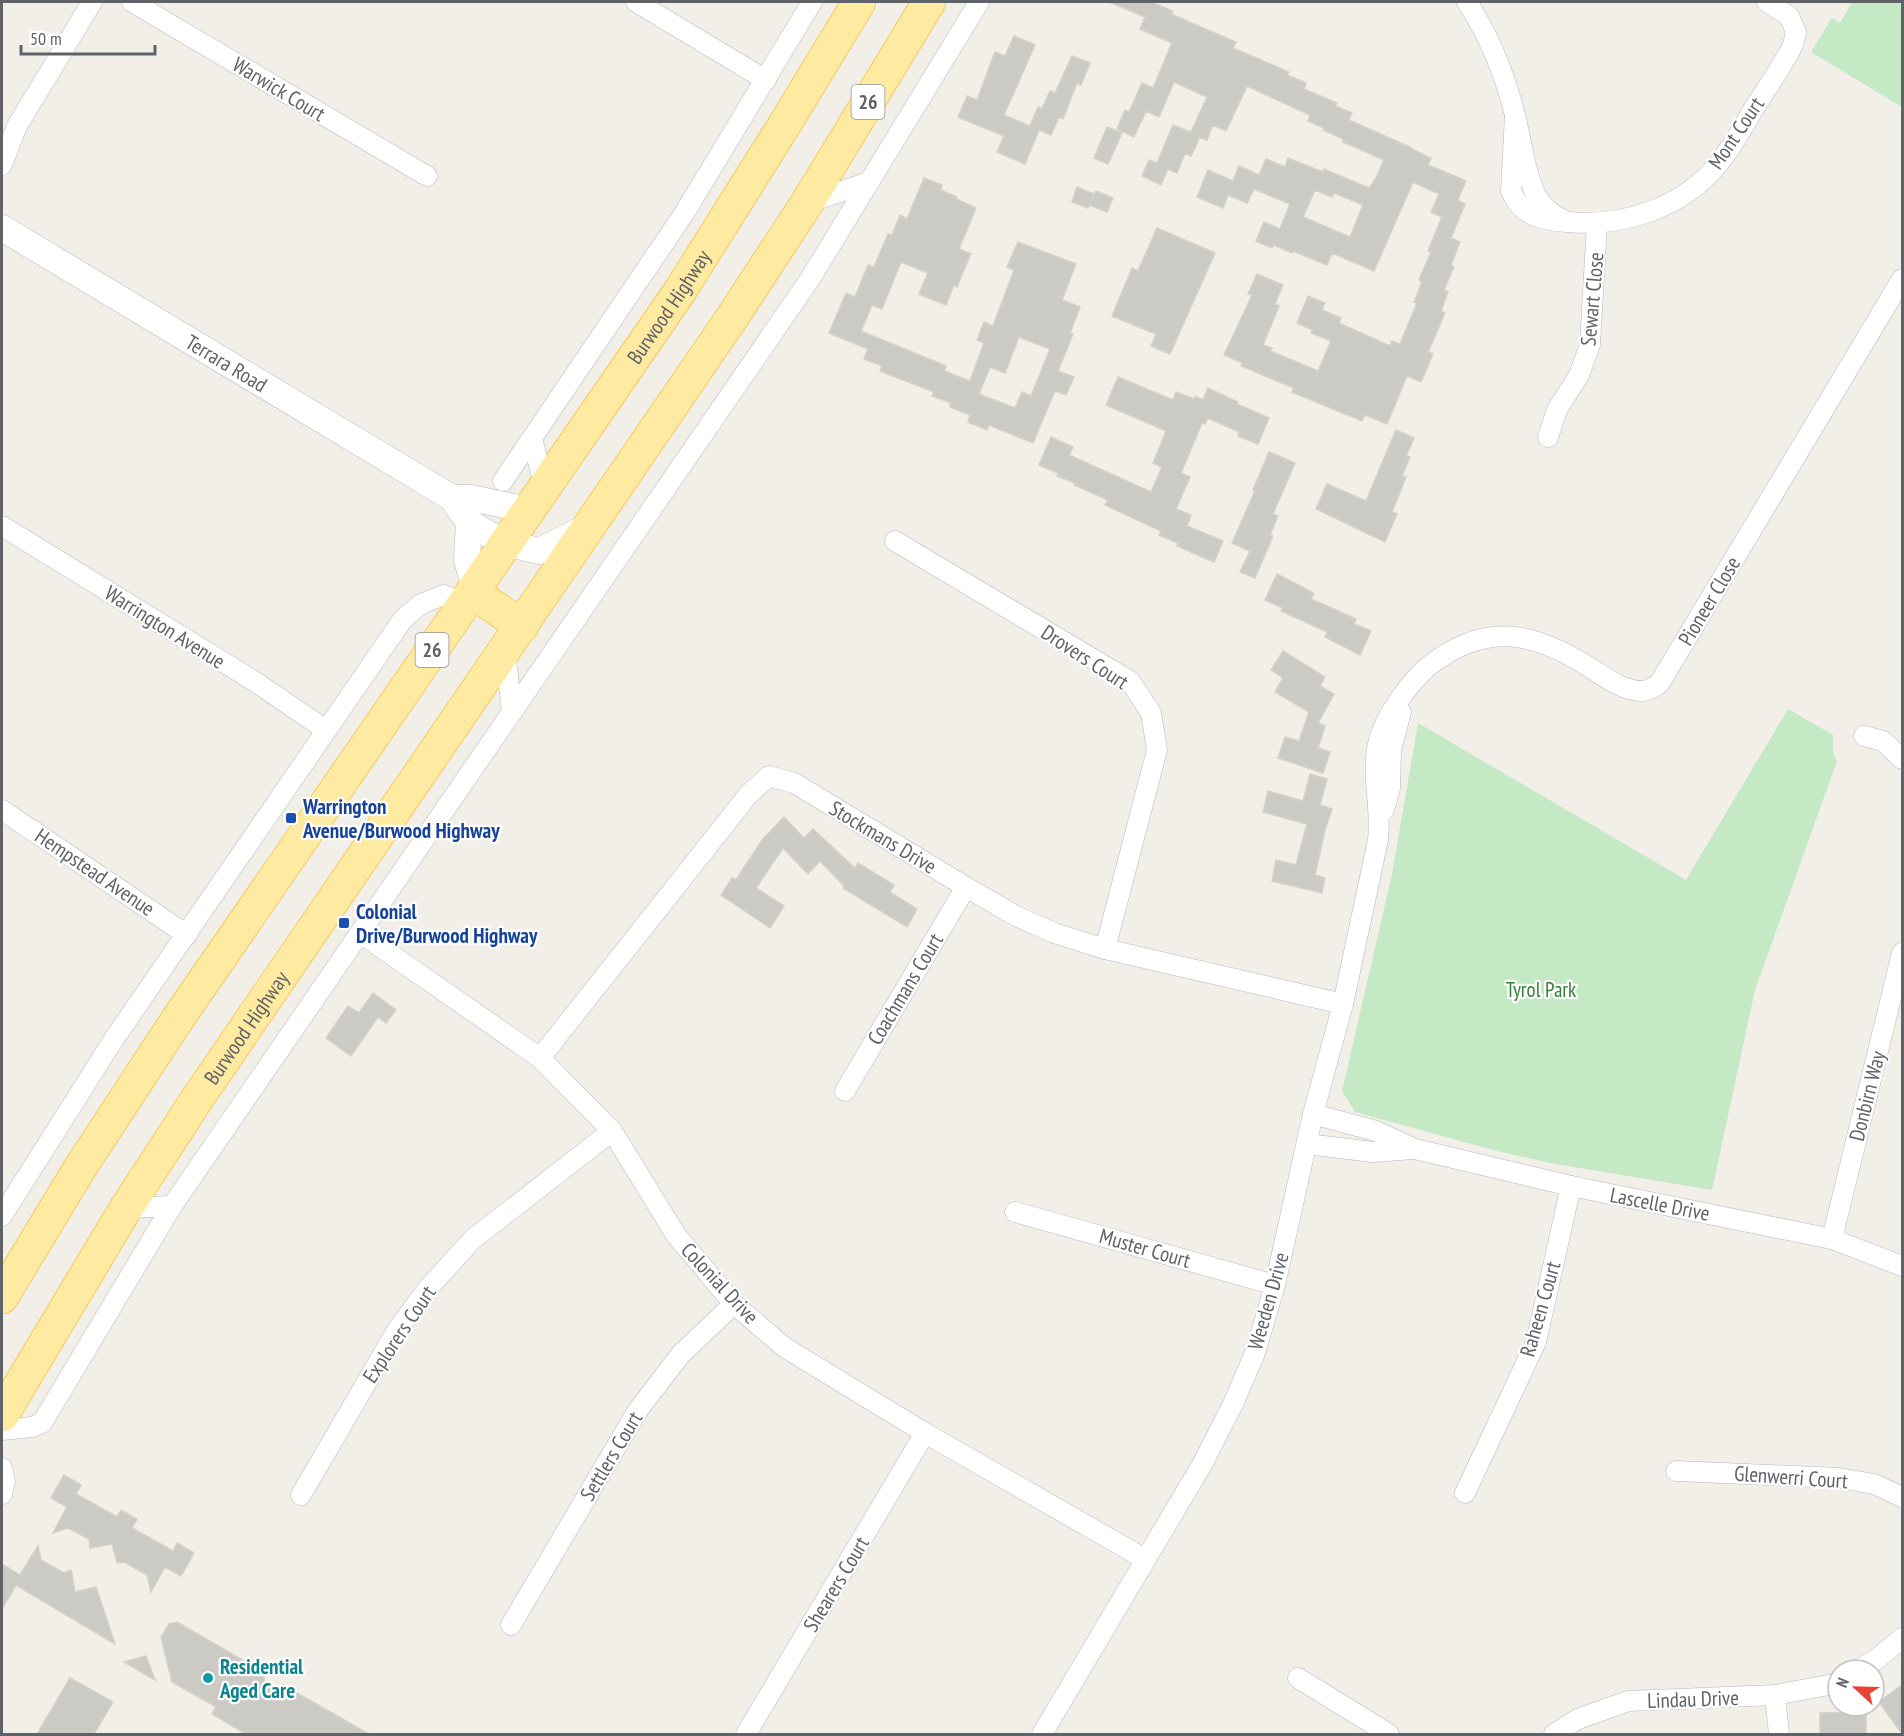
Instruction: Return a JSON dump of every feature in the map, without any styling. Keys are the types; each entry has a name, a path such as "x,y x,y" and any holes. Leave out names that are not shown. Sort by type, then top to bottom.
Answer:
{"highway":[{"name":"Burwood Highway","path":"2,1297 80,1168 177,1020 680,291 859,2"},
{"name":"Burwood Highway","path":"2,1415 126,1208 313,928 731,319 807,203 929,2"},
{"path":"471,595 514,638"}],"street":[{"path":"2,165 17,126 92,2"},
{"name":"Warwick Court","path":"132,2 427,176"},
{"path":"636,2 766,80"},
{"name":"Burwood Highway","path":"504,481 685,212 812,2"},
{"name":"Burwood Highway","path":"2,1430 32,1427 42,1423 172,1206 804,288 979,2"},
{"name":"Mont Court","path":"1467,2 1491,42 1515,115 1511,191 1516,203 1524,211 1541,218 1572,223 1615,221 1641,215 1682,198 1719,163 1793,45 1796,32 1789,16 1767,2"},
{"path":"2,142 17,126"},
{"path":"807,203 869,182"},
{"name":"Sewart Close","path":"1548,437 1557,410 1579,375 1590,345 1597,223"},
{"name":"Terrara Road","path":"2,228 452,498 469,521 507,542 539,551 589,526"},
{"name":"Pioneer Close","path":"1412,684 1420,672 1458,646 1477,638 1509,636 1549,645 1628,689 1643,691 1659,684 1902,279"},
{"path":"532,439 537,499"},
{"name":"Terrara Road","path":"452,498 537,499"},
{"path":"2,1216 114,1039 392,634 411,610 421,604 444,595 471,595 467,561 469,521"},
{"name":"Warrington Avenue","path":"2,526 254,681 326,730"},
{"name":"Drovers Court","path":"896,541 1130,681 1151,713 1157,750 1105,949"},
{"path":"512,712 514,638"},
{"name":"Weeden Drive","path":"1042,1734 1203,1463 1233,1404 1255,1353 1275,1285 1313,1114 1343,1004 1378,840 1380,823 1375,769 1379,740 1383,727 1412,684"},
{"path":"1864,736 1883,741 1902,759"},
{"name":"Stockmans Drive","path":"540,1058 748,794 769,776 794,783 1016,916 1054,933 1105,949 1343,1004"},
{"name":"Hempstead Avenue","path":"2,810 187,935"},
{"name":"Coachmans Court","path":"845,1091 966,887"},
{"name":"Colonial Drive","path":"360,933 540,1058 612,1131 676,1235 734,1304 784,1347 925,1432 1145,1559"},
{"name":"Donbirn Way","path":"1832,1239 1902,953"},
{"name":"Lascelle Drive","path":"1313,1114 1376,1131 1415,1149 1571,1186 1832,1239 1902,1266"},
{"name":"Explorers Court","path":"301,1495 397,1330 429,1287 473,1239 612,1131"},
{"name":"Lascelle Drive","path":"1307,1144 1373,1152 1415,1149"},
{"name":"Raheen Court","path":"1465,1493 1536,1342 1571,1186"},
{"path":"126,1208 172,1206"},
{"name":"Muster Court","path":"1015,1212 1275,1285"},
{"name":"Settlers Court","path":"511,1625 638,1410 681,1354 734,1304"},
{"name":"Shearers Court","path":"746,1734 925,1432"},
{"path":"2,1467 5,1482 2,1494"},
{"name":"Glenwerri Court","path":"1676,1471 1839,1478 1874,1484 1902,1497"},
{"path":"1878,1658 1902,1638"},
{"path":"1298,1678 1389,1734"},
{"name":"Lindau Drive","path":"1554,1734 1578,1719 1628,1701 1775,1695 1826,1685"},
{"path":"1775,1695 1779,1734"}],"green space":[{"path":"1852,2 1902,2 1902,107 1811,52 1832,18 1840,23"},
{"name":"Tyrol Park","path":"1788,709 1833,735 1833,752 1837,761 1755,990 1712,1190 1550,1163 1497,1151 1355,1112 1342,1091 1392,874 1418,723 1686,880"}],"building":[{"path":"1109,2 1151,2 1173,11 1171,14 1236,42 1233,48 1289,72 1287,75 1306,83 1304,89 1337,103 1335,106 1352,113 1349,120 1412,148 1431,158 1428,165 1466,181 1458,200 1465,204 1451,238 1460,242 1451,265 1454,267 1444,290 1448,292 1441,311 1445,313 1428,352 1433,354 1421,382 1407,376 1387,424 1365,415 1362,421 1292,392 1294,388 1241,366 1243,363 1224,355 1252,295 1248,294 1257,274 1283,285 1275,304 1279,306 1263,345 1272,348 1270,351 1318,371 1331,341 1311,333 1313,330 1297,323 1308,296 1325,303 1322,310 1341,318 1339,323 1390,346 1392,341 1400,344 1417,303 1414,302 1422,282 1419,280 1442,217 1431,212 1439,194 1413,182 1374,271 1332,253 1327,265 1293,251 1292,253 1274,245 1272,248 1256,241 1264,222 1280,229 1290,204 1254,189 1247,203 1228,195 1223,208 1197,197 1208,170 1233,181 1239,166 1259,175 1266,159 1285,167 1288,158 1323,172 1324,169 1369,188 1384,160 1343,142 1343,139 1308,121 1310,115 1247,86 1226,131 1213,125 1207,140 1200,137 1191,156 1185,153 1177,173 1168,169 1161,185 1142,176 1149,160 1157,163 1173,125 1191,132 1207,97 1174,82 1159,117 1146,111 1134,137 1117,129 1125,110 1129,112 1142,83 1153,88 1172,43 1140,29 1145,17","holes":["1315,190 1332,197 1334,193 1363,205 1350,237 1303,217"]},
{"path":"1014,36 1035,45 1004,115 1030,126 1038,107 1042,109 1050,91 1055,93 1072,56 1090,63 1081,85 1077,83 1063,119 1059,117 1051,135 1039,130 1025,164 997,152 1004,136 958,117 967,96 977,100 995,52 1005,56"},
{"path":"1107,127 1122,133 1108,164 1094,158"},
{"path":"924,178 942,185 941,190 976,208 959,249 971,254 957,287 954,285 946,305 919,294 928,273 901,262 882,309 872,305 861,331 946,366 944,371 970,381 984,343 977,340 984,322 993,326 1014,270 1007,267 1018,242 1076,264 1062,300 1080,307 1070,333 1073,334 1058,371 1074,377 1066,395 1055,391 1033,443 989,425 987,430 968,422 970,415 950,407 951,403 932,396 934,392 880,371 882,366 864,359 868,349 829,333 846,293 855,297 868,265 874,267 888,234 892,235 900,215 907,219","holes":["1019,337 1050,349 1031,396 1022,392 1015,408 979,394 990,367 1005,373"]},
{"path":"1077,187 1094,194 1091,202 1096,191 1113,198 1107,212 1072,202"},
{"path":"1157,228 1215,253 1170,354 1151,346 1156,334 1112,316 1132,268 1138,271"},
{"path":"1118,377 1173,400 1176,392 1203,400 1208,388 1269,418 1258,444 1238,436 1239,432 1208,418 1205,424 1202,423 1181,473 1190,477 1176,509 1191,515 1187,526 1223,541 1214,562 1177,546 1178,543 1159,535 1161,531 1105,505 1108,500 1074,485 1075,483 1057,476 1058,473 1039,465 1051,437 1073,447 1069,455 1151,492 1162,467 1153,463 1166,431 1106,405"},
{"path":"1396,430 1414,438 1406,456 1410,457 1402,476 1406,477 1392,512 1397,514 1385,542 1316,509 1327,484 1366,501"},
{"path":"1269,452 1295,463 1273,514 1278,516 1270,535 1273,536 1255,578 1240,572 1250,551 1232,543"},
{"path":"1277,574 1314,593 1311,599 1356,619 1354,624 1371,631 1360,655 1325,637 1327,632 1281,611 1283,608 1265,600"},
{"path":"1283,651 1325,677 1320,686 1334,694 1318,723 1325,726 1318,748 1330,752 1323,773 1278,758 1285,737 1299,741 1309,712 1275,692 1283,678 1271,670"},
{"path":"1310,774 1327,779 1320,805 1332,809 1315,875 1325,878 1322,893 1272,881 1276,860 1296,865 1307,824 1263,812 1268,791 1303,801"},
{"path":"784,817 804,838 813,829 855,868 858,863 894,885 890,892 917,909 907,927 843,888 844,886 820,861 808,874 783,848 756,888 784,906 770,928 721,895 732,878 736,880 762,840"},
{"path":"373,993 396,1010 386,1023 378,1017 351,1056 326,1038 348,1006 359,1013"},
{"path":"64,1475 81,1485 76,1494 117,1517 121,1510 137,1519 132,1528 173,1551 177,1543 194,1553 181,1576 165,1567 151,1592 147,1575 124,1562 117,1563 112,1544 90,1548 89,1539 68,1528 53,1533 67,1507 51,1498"},
{"path":"38,1546 41,1560 64,1573 71,1570 75,1592 96,1587 115,1644 16,1585 2,1609 2,1564 20,1575"},
{"name":"Residential Aged Care","path":"177,1622 263,1672 265,1683 282,1692 292,1690 369,1734 246,1734 212,1714 216,1707 172,1682 161,1637 169,1624"},
{"path":"146,1656 155,1680 124,1662"},
{"path":"70,1678 113,1702 94,1734 37,1734"},
{"path":"1902,1685 1902,1734 1886,1712 1886,1697"},
{"path":"1820,1713 1826,1713 1826,1718 1866,1718 1866,1734 1820,1734"}],"place":[{"name":"Warrington Avenue/Burwood Highway","path":"291,818"},
{"name":"Colonial Drive/Burwood Highway","path":"344,923"},
{"name":"Residential Aged Care","path":"208,1678"}]}
